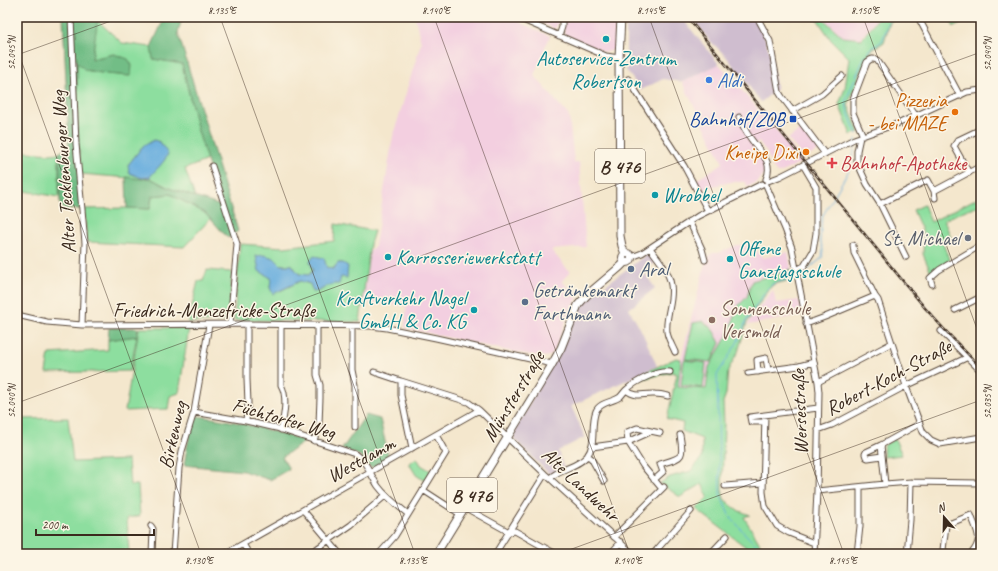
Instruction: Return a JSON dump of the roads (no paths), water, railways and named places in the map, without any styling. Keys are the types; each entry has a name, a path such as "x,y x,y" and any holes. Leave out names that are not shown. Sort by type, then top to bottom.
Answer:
{"main road":[{"name":"B 476","path":"621,17 619,58 620,236 622,246 628,256"},
{"name":"Münsterstraße","path":"436,554 552,364 561,348 578,305 587,295 620,267 624,262 623,258 628,256"}],"street":[{"name":"Alter Tecklenburger Weg","path":"71,17 76,144 85,243 82,325"},
{"path":"516,17 606,56 619,58"},
{"path":"559,36 562,27 562,17"},
{"path":"758,17 770,41 779,92 825,154"},
{"path":"918,17 960,96"},
{"path":"906,257 857,162 857,151 862,136 853,112 853,99 867,62 870,59 877,60 916,116"},
{"path":"792,111 822,94 842,76"},
{"path":"628,79 684,166 708,211"},
{"path":"628,256 650,248 689,221 708,211 854,139 916,116 975,90 981,90"},
{"path":"739,117 745,131 766,157 769,170 774,176 779,177"},
{"path":"969,173 954,146 958,140 979,130"},
{"path":"796,271 804,266 813,251 816,233 816,187 803,165"},
{"path":"212,166 237,244 230,324"},
{"path":"934,191 981,166"},
{"path":"766,182 769,170"},
{"path":"880,204 928,180 934,191 935,198"},
{"name":"Wersestraße","path":"766,182 792,248 818,382 817,491 814,554"},
{"path":"689,221 702,249 705,260"},
{"path":"853,245 854,253 878,300 906,386 923,432 931,440 940,444 981,437"},
{"path":"932,284 930,278 939,270 981,245"},
{"path":"650,248 666,271 672,286 672,298 667,332 675,352"},
{"path":"806,324 825,318 875,296"},
{"path":"955,310 981,297"},
{"name":"Friedrich-Menzefricke-Straße","path":"17,315 47,322 82,325 247,324 371,326 387,328 552,364"},
{"path":"246,421 248,403 247,324"},
{"name":"Birkenweg","path":"173,554 179,468 182,451 194,412 209,325"},
{"path":"281,325 281,385 284,389 284,411 281,430"},
{"path":"314,441 319,424 320,398 320,385 317,375 317,326"},
{"path":"352,326 352,370 355,386 355,427"},
{"name":"Robert-Koch-Straße","path":"818,430 832,425 906,386 966,358 942,331"},
{"path":"818,382 892,343"},
{"path":"758,372 757,360 766,358 768,370"},
{"path":"966,358 981,371"},
{"path":"748,373 798,366 814,362"},
{"path":"550,478 554,474 576,465 587,456 592,447 596,412 599,406 620,397 632,385 662,371 670,372"},
{"path":"374,372 468,402 507,436"},
{"path":"401,381 401,395 412,448"},
{"path":"626,390 631,394 642,396 654,394 668,396"},
{"path":"764,422 751,422 750,417 818,408"},
{"name":"Westdamm","path":"225,554 479,410"},
{"name":"Füchtorfer Weg","path":"194,412 246,421 281,430 355,454 362,459 379,487 386,495 408,514"},
{"path":"765,415 763,483 765,506 777,526 789,533 814,543"},
{"path":"882,456 868,458 865,454 866,452 919,424"},
{"path":"614,537 663,488 654,480 643,466 628,442 628,432 637,428 660,433"},
{"path":"592,447 628,442 648,433 649,431"},
{"path":"379,554 395,536 446,453 436,434"},
{"path":"654,480 662,472 660,464 675,459 682,454 683,451 680,435"},
{"name":"Alte Landwehr","path":"507,436 545,474 633,554"},
{"path":"880,445 885,484"},
{"path":"587,456 591,458 604,481"},
{"path":"495,554 545,474"},
{"path":"817,491 911,482 981,484"},
{"path":"907,554 911,482"},
{"path":"725,486 763,483"},
{"path":"857,554 860,526 860,487"},
{"path":"423,490 460,514"},
{"path":"309,554 351,526 386,495"},
{"path":"464,507 509,532 515,532 556,554"},
{"path":"303,510 340,554"},
{"path":"653,554 691,511"},
{"path":"948,554 943,550 946,525 971,515 979,538 979,543 971,554"},
{"path":"151,526 153,529 152,554"},
{"path":"710,554 727,536"},
{"path":"610,554 621,542"},
{"path":"243,544 249,554"}],"water":[{"path":"154,140 160,142 168,154 164,160 150,177 142,178 129,173 128,165 142,147"},
{"path":"264,255 274,258 281,265 292,265 299,274 309,275 313,270 310,261 314,256 324,258 327,268 333,269 338,263 343,263 348,266 347,278 341,277 339,284 327,286 317,292 313,292 310,284 300,281 273,294 270,288 271,278 259,271 256,256"}],"waterway":[{"path":"857,135 847,109 846,100 864,58 871,49 882,41 891,17"},
{"path":"800,276 822,258 823,250 820,240 822,217 848,172 852,162 856,140"},
{"path":"766,554 746,535 729,515 720,494 717,375 737,343 746,321 768,288 774,283 795,277"}],"railway":[{"path":"687,17 925,308 981,368"}],"place":[{"name":"Autoservice-Zentrum Robertson","path":"606,39"},
{"name":"Aldi","path":"709,80"},
{"name":"Pizzeria - bei MAZE","path":"955,112"},
{"name":"Bahnhof/ZOB","path":"793,119"},
{"name":"Kneipe Dixi","path":"806,152"},
{"name":"Bahnhof-Apotheke","path":"832,163"},
{"name":"Wrobbel","path":"655,195"},
{"name":"St. Michael","path":"968,238"},
{"name":"Karrosseriewerkstatt","path":"388,257"},
{"name":"Offene Ganztagsschule","path":"730,259"},
{"name":"Aral","path":"631,269"},
{"name":"Getränkemarkt Farthmann","path":"525,302"},
{"name":"Kraftverkehr Nagel GmbH & Co. KG","path":"474,310"},
{"name":"Sonnenschule Versmold","path":"712,320"}]}
